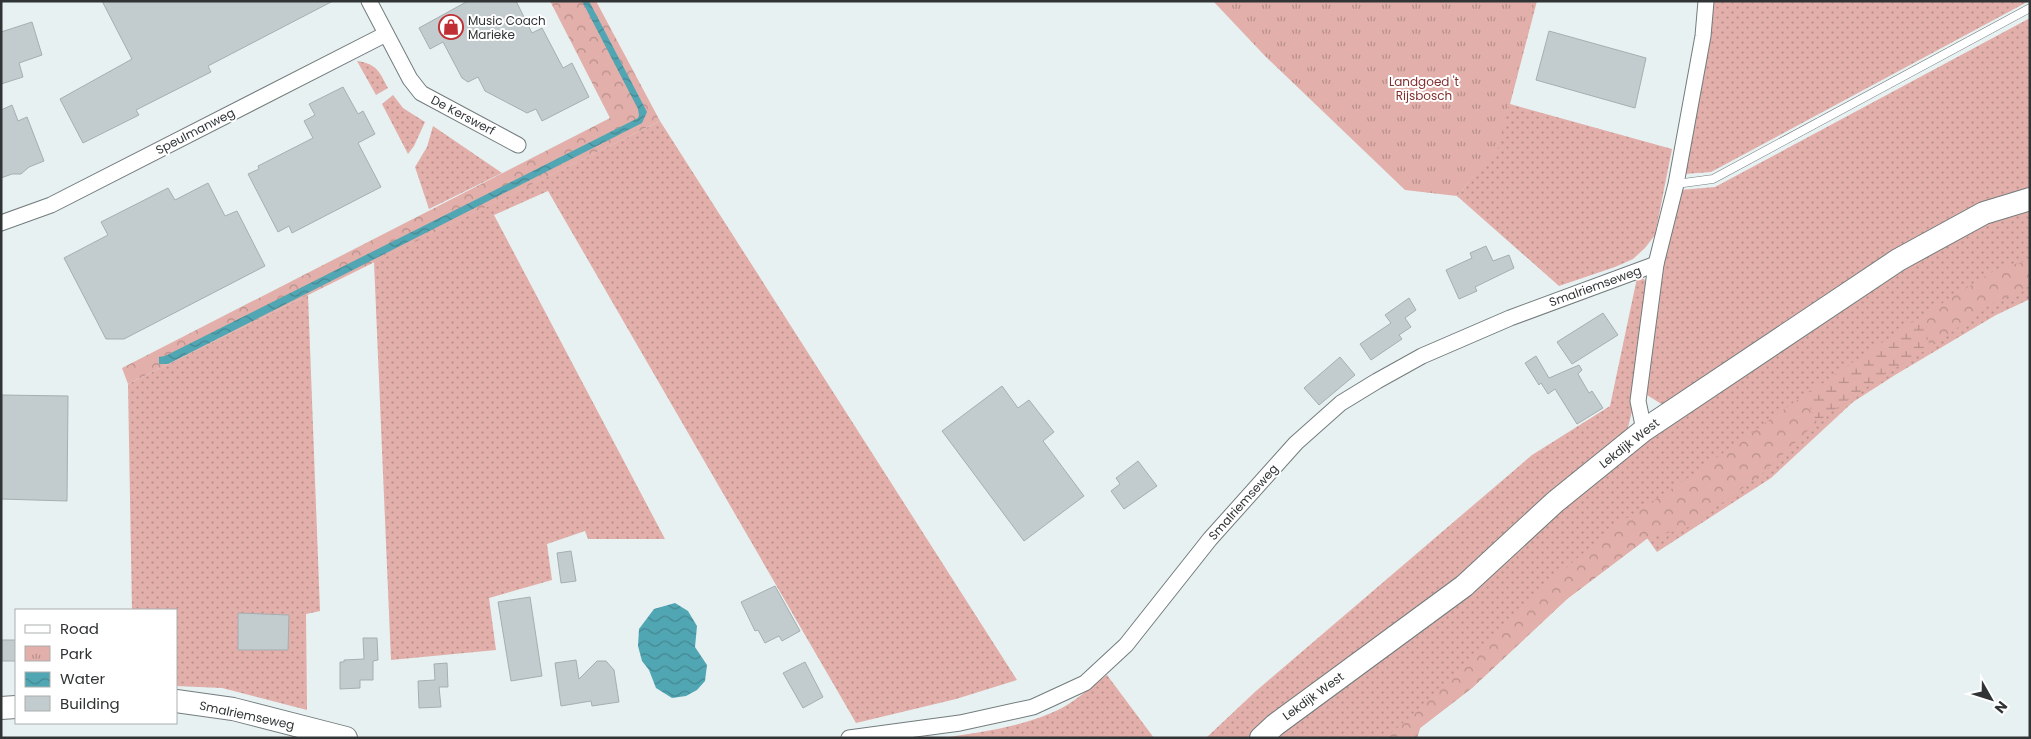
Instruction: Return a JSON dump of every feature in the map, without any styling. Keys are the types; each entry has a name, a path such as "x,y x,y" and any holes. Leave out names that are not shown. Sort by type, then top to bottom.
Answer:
{"street":[{"name":"De Kerswerf","path":"369,1 410,79 421,93 518,144"},
{"name":"Smalriemseweg","path":"1644,430 1638,401 1656,264 1676,184 1704,36 1706,1"},
{"name":"Speulmanweg","path":"1,223 50,205 386,34"},
{"name":"Lekdijk West","path":"1261,738 1275,724 1464,586 1555,502 1644,430 1898,260 1984,213 2030,199"},
{"name":"Smalriemseweg","path":"851,738 960,722 1033,707 1085,683 1126,645 1210,539 1296,443 1341,403 1422,356 1510,318 1656,264"},
{"name":"Smalriemseweg","path":"178,700 234,709 346,738"},
{"path":"1,708 15,707"}],"lane":[{"path":"1676,184 1713,179 2030,8"}],"green space":[{"path":"550,1 596,1 660,121 128,384 122,368 610,118"},
{"name":"Landgoed 't Rijsbosch","path":"1213,1 1535,1 1498,148 1457,196 1405,190 1265,56"},
{"path":"1332,1 1537,1 1510,104 1672,149 1655,235 1633,259 1559,286 1457,196 1497,148"},
{"path":"1722,1 2029,1 1711,172 1684,174 1709,3"},
{"path":"2030,18 2030,194 1663,405 1647,395 1661,277 1680,190 1715,187"},
{"path":"357,61 369,64 377,69 388,88 376,95"},
{"path":"393,95 403,108 425,122 414,146 408,154 382,104"},
{"path":"660,121 1017,680 956,699 856,723 548,191 494,215 665,539 588,539 585,531 547,544 552,580 489,598 496,650 391,660 374,262"},
{"path":"433,126 502,173 429,209 415,167 427,147"},
{"path":"2030,209 2030,299 1996,315 1853,402 1771,478 1657,552 1647,538 1567,599 1472,688 1420,728 1417,738 1274,738 1613,462 1899,269 1978,226"},
{"path":"2030,260 2030,286 1990,305 1929,348 1925,314 1997,269"},
{"path":"1639,277 1647,283 1632,411 1626,436 1463,575 1251,738 1206,738 1256,691 1532,455 1610,406 1637,278"},
{"path":"308,295 320,611 306,614 307,710 222,688 178,686 178,609 132,609 128,384"},
{"path":"1925,314 1929,348 1887,373 1817,422 1804,395"},
{"path":"1804,395 1817,422 1763,473 1689,527 1648,538 1567,599 1472,688 1420,728 1417,738 1386,738 1450,681 1470,658 1534,596 1612,528 1697,472"},
{"path":"1107,675 1154,738 941,738 1017,725 1046,715 1060,709"}],"water":[{"path":"582,1 589,1 647,112 642,123 168,364 159,364 159,357 165,356 638,118 638,109"},
{"path":"675,603 688,611 697,626 695,647 707,665 705,681 697,690 686,696 672,698 656,688 649,670 642,661 638,646 639,629 654,609"}],"building":[{"path":"102,1 333,1 208,66 211,72 136,110 139,115 83,143 60,99 132,59"},
{"path":"468,1 516,1 532,33 542,28 563,68 572,63 589,97 542,121 536,109 527,113 485,91 478,77 468,82 462,78 443,42 430,49 419,28"},
{"path":"32,22 42,55 19,63 23,77 1,84 1,32"},
{"path":"1549,31 1646,58 1635,108 1536,80"},
{"path":"343,87 358,114 363,111 375,134 358,143 381,187 292,233 289,226 278,232 248,174 259,169 258,166 313,138 304,121 315,115 309,104"},
{"path":"12,105 18,121 27,117 44,161 29,167 21,174 12,174 1,178 1,110"},
{"path":"208,183 225,216 237,211 265,266 124,339 106,339 64,258 108,235 101,222 168,188 175,200"},
{"path":"1486,246 1493,261 1509,255 1514,268 1475,287 1477,291 1459,299 1446,270 1472,258 1470,253"},
{"path":"1409,298 1416,310 1405,318 1411,327 1399,335 1402,339 1371,360 1360,344 1391,323 1385,315"},
{"path":"1603,313 1618,335 1572,364 1557,342"},
{"path":"1536,356 1549,378 1579,365 1582,370 1578,374 1589,393 1592,391 1603,408 1577,424 1555,389 1548,394 1541,383 1539,385 1525,363"},
{"path":"1340,357 1355,375 1319,405 1304,388"},
{"path":"1002,386 1018,408 1029,400 1054,432 1043,441 1084,496 1024,541 942,431"},
{"path":"1,395 68,396 67,501 1,499"},
{"path":"1138,461 1157,486 1124,509 1111,491 1120,484 1116,478"},
{"path":"571,551 576,581 561,583 557,553"},
{"path":"775,586 800,631 782,641 779,636 765,643 758,630 755,631 741,602"},
{"path":"530,597 542,676 511,681 498,602"},
{"path":"238,613 289,615 288,650 238,650"},
{"path":"363,638 377,638 378,660 373,661 373,680 360,680 360,688 340,689 340,662 364,659"},
{"path":"1,640 15,640 15,661 1,661"},
{"path":"576,660 579,679 597,661 606,661 614,670 619,702 592,706 591,701 561,706 555,663"},
{"path":"805,662 823,697 803,708 783,673"},
{"path":"447,663 448,687 439,687 441,707 419,708 418,681 435,680 434,664"}],"place":[{"name":"Music Coach Marieke","path":"451,27"}]}
